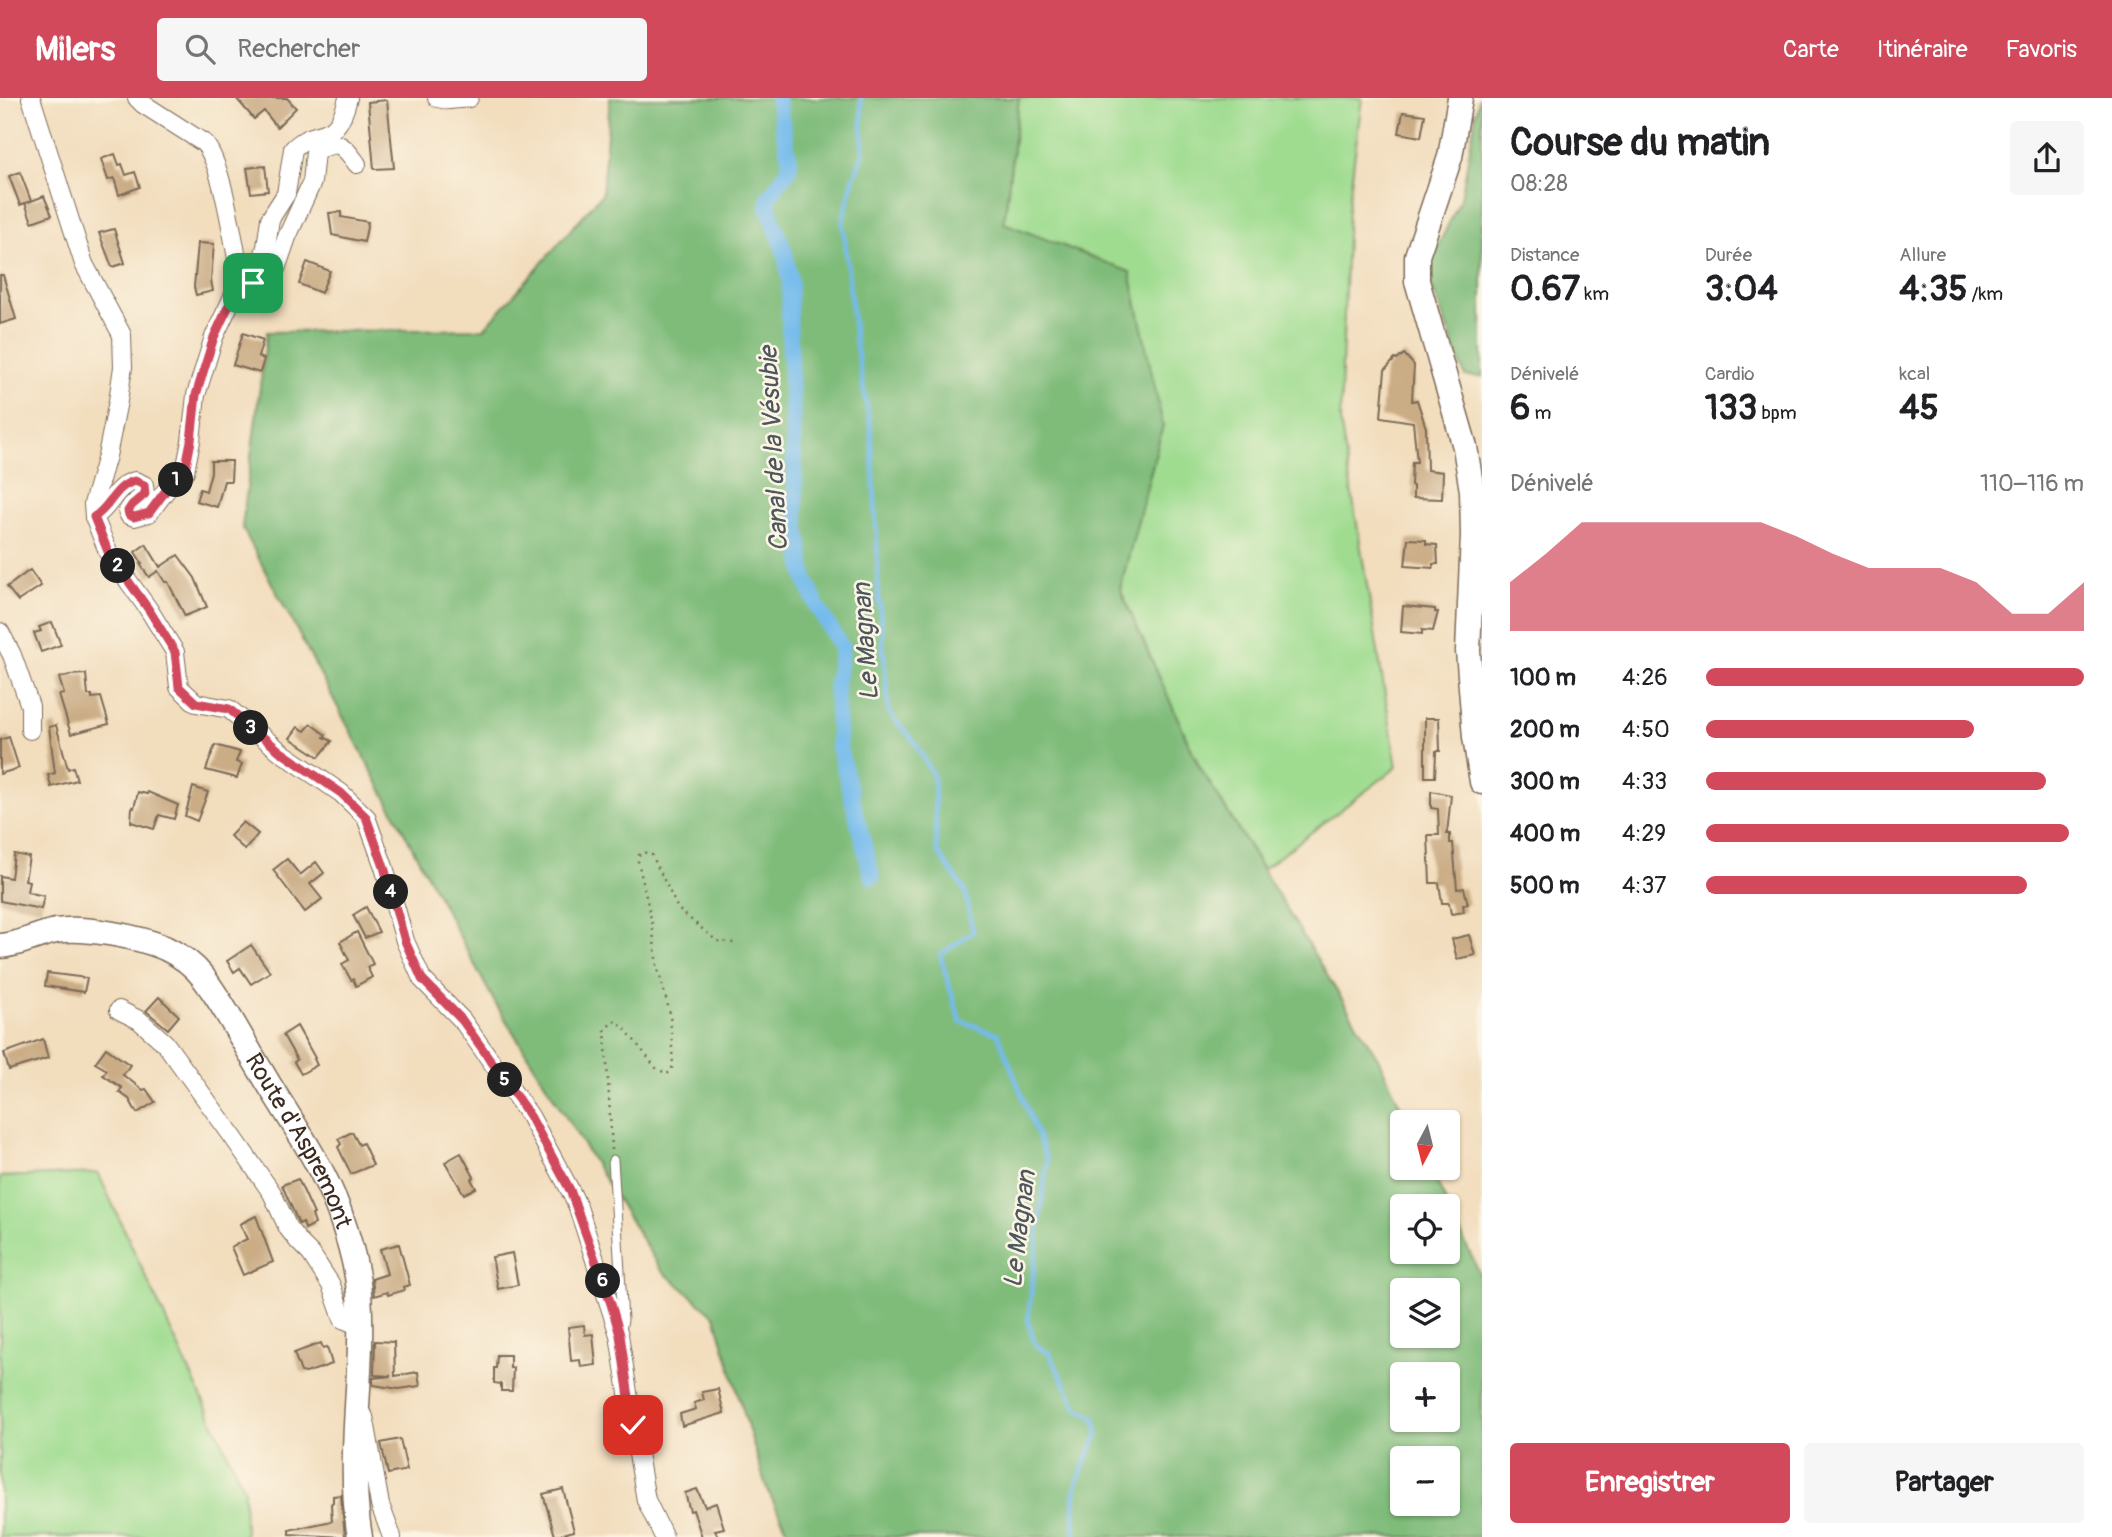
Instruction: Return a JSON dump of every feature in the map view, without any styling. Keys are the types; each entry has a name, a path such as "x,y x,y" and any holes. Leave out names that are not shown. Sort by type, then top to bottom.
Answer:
{"street":[{"path":"32,98 84,264 122,335 123,367 118,401 107,456 93,504 94,517 109,554 175,652 179,687 196,703 229,709 281,752 341,793 366,817 384,867 405,941 422,979 462,1020 530,1116 574,1199 620,1335 646,1500 664,1537"},
{"path":"137,98 151,110 204,143 210,150 244,282"},
{"path":"94,517 103,512 120,487 135,481 144,485 145,494 132,505 128,511 129,515 144,516 185,471 196,395 214,337 238,286 254,275 261,263 270,219 286,194 293,149 304,140 328,134 335,128 348,98"},
{"path":"437,98 469,98"},
{"path":"1460,98 1450,158 1418,256 1417,281 1465,447 1472,491 1468,651 1482,782"},
{"path":"244,282 265,281 275,270 312,182 316,152 338,144 345,147 357,164"},
{"path":"0,632 12,655 30,706 30,730"},
{"name":"Route d'Aspremont","path":"0,946 19,944 60,930 88,930 162,947 193,965 251,1054 326,1182 351,1250 359,1293 355,1475 360,1537"},
{"path":"119,1010 139,1020 165,1042 268,1186 288,1228 312,1254 331,1285 343,1319 360,1326"},
{"path":"357,1409 364,1417 380,1505 392,1537"}],"lane":[{"path":"613,1160 623,1320 620,1335"}],"path":[{"path":"613,1160 605,1029 614,1021 622,1025 661,1072 667,1074 673,1065 670,1013 657,966 639,855 643,852 652,855 678,909 717,941 734,943"}],"green space":[{"path":"610,98 1019,98 1004,223 1130,272 1163,425 1120,589 1198,764 1379,1060 1402,1110 1390,1110 1390,1180 1436,1180 1443,1194 1390,1194 1390,1264 1460,1264 1460,1232 1482,1279 1482,1537 791,1537 766,1487 715,1316 661,1270 494,1001 242,527 267,332 484,329 602,194"},
{"path":"1019,98 1362,98 1348,208 1340,421 1397,767 1263,869 1198,764 1120,589 1163,425 1004,224"},
{"path":"1479,98 1482,98 1482,377 1465,376 1426,271 1461,198"},
{"path":"98,1173 244,1489 245,1537 0,1537 0,1177"}],"building":[{"path":"236,98 287,98 296,108 277,127 264,111 254,119"},
{"path":"387,100 394,168 374,169 368,102"},
{"path":"1403,112 1425,115 1421,137 1399,133"},
{"path":"115,154 126,175 135,172 140,187 119,195 114,178 108,180 101,159"},
{"path":"265,166 268,191 251,193 247,168"},
{"path":"20,172 31,201 26,203 44,196 52,215 32,222 25,203 20,205 9,176"},
{"path":"341,212 341,217 368,222 364,242 332,235 329,213"},
{"path":"114,229 125,263 112,267 99,233"},
{"path":"198,243 214,244 211,280 213,291 196,295 194,287"},
{"path":"307,262 330,271 321,293 299,284"},
{"path":"0,275 3,275 16,319 0,324"},
{"path":"243,333 263,340 258,357 264,359 260,373 233,365"},
{"path":"1404,354 1414,365 1412,401 1417,400 1426,428 1427,470 1443,472 1442,499 1413,498 1412,462 1417,462 1413,422 1381,417 1385,370"},
{"path":"211,461 232,461 231,481 224,481 217,507 196,501 200,489 206,491"},
{"path":"1408,539 1426,540 1426,544 1437,545 1438,564 1433,564 1433,568 1405,566"},
{"path":"146,544 160,567 178,555 195,578 207,607 185,616 168,582 165,582 158,571 149,577 140,564 142,563 135,552"},
{"path":"30,570 41,586 18,601 7,587"},
{"path":"1403,606 1435,609 1435,612 1438,612 1433,631 1422,630 1422,634 1401,632"},
{"path":"52,622 61,645 41,652 34,633 41,631 39,627"},
{"path":"86,674 88,695 92,695 92,698 101,697 109,724 71,734 59,695 64,694 59,678"},
{"path":"1425,718 1439,718 1440,751 1436,751 1435,777 1425,777"},
{"path":"311,724 332,741 319,757 290,738 298,727 305,731"},
{"path":"56,725 68,769 73,767 77,780 51,787 48,775 55,773 49,727"},
{"path":"9,737 19,768 0,774 0,740"},
{"path":"215,745 240,752 236,762 242,764 237,778 206,770"},
{"path":"193,787 208,792 197,821 185,816"},
{"path":"1431,791 1451,795 1447,834 1450,834 1450,843 1453,843 1457,889 1464,888 1468,904 1463,905 1464,912 1451,914 1449,903 1442,903 1439,883 1430,883 1428,835 1439,835 1438,809 1431,808"},
{"path":"138,792 148,792 178,805 174,819 159,815 154,829 131,822 132,807 134,808"},
{"path":"243,822 258,834 245,850 230,836"},
{"path":"14,854 29,857 25,880 29,881 27,892 44,896 41,909 0,901 0,876 11,878"},
{"path":"287,859 300,875 316,862 324,873 310,884 322,899 305,912 273,870"},
{"path":"366,907 379,932 365,938 353,915"},
{"path":"357,932 373,964 367,967 372,977 356,986 342,964 349,960 340,942"},
{"path":"1469,935 1475,955 1457,959 1452,939"},
{"path":"251,945 270,972 251,984 240,968 234,972 227,961"},
{"path":"47,973 87,978 84,992 45,986"},
{"path":"159,997 179,1016 168,1029 146,1011"},
{"path":"297,1026 317,1065 301,1074 294,1062 297,1060 283,1035"},
{"path":"43,1039 48,1058 9,1070 4,1053"},
{"path":"106,1048 130,1065 123,1075 143,1090 146,1089 155,1102 137,1113 129,1099 119,1092 122,1088 103,1075 107,1070 95,1063"},
{"path":"352,1132 359,1145 363,1143 373,1165 351,1174 338,1147 341,1144 338,1139"},
{"path":"461,1153 474,1177 471,1179 476,1188 464,1194 445,1162"},
{"path":"298,1179 314,1214 315,1224 305,1229 303,1222 299,1224 282,1185"},
{"path":"256,1216 273,1262 243,1275 231,1247 247,1239 240,1224"},
{"path":"399,1244 410,1285 388,1295 387,1292 374,1296 372,1279 387,1274 380,1249"},
{"path":"512,1253 518,1285 498,1289 492,1257"},
{"path":"584,1325 585,1335 593,1334 596,1365 581,1367 580,1360 571,1361 568,1327"},
{"path":"375,1341 394,1342 395,1376 418,1372 420,1386 399,1389 373,1385 373,1378 391,1376 374,1375"},
{"path":"321,1343 323,1348 327,1347 332,1364 306,1373 301,1372 294,1353"},
{"path":"497,1355 510,1355 510,1368 513,1368 512,1391 501,1391 501,1384 494,1383"},
{"path":"718,1389 724,1413 682,1426 680,1414 696,1409 694,1403 704,1400 702,1392"},
{"path":"400,1439 407,1470 388,1474 381,1443"},
{"path":"563,1489 574,1531 555,1536 543,1494"},
{"path":"697,1489 705,1507 716,1503 724,1528 715,1530 718,1537 702,1537 693,1510 690,1511 685,1493"},
{"path":"341,1495 345,1537 289,1534 289,1530 332,1521 333,1496"}],"waterway":[{"name":"Canal de la Vésubie","path":"777,98 790,162 788,171 769,197 768,207 785,253 790,281 796,517 805,578 817,606 842,648 836,685 839,747 872,877"},
{"name":"Le Magnan","path":"861,98 863,154 853,180 843,221 855,340 871,430 878,588 889,713 914,741 934,777 937,851 965,891 973,932 940,955 960,1021 998,1034 1047,1160 1028,1320 1035,1345 1049,1353 1077,1408 1095,1418 1098,1434 1075,1489 1075,1537"}],"route":[{"path":"253,283 247,280 238,286 214,337 196,395 185,471 144,516 129,515 128,511 132,505 145,494 144,485 135,481 120,487 103,512 94,517 109,554 175,652 179,687 196,703 229,709 281,752 341,793 366,817 372,828 405,941 422,979 462,1020 530,1116 578,1207 620,1335 633,1425"}]}
